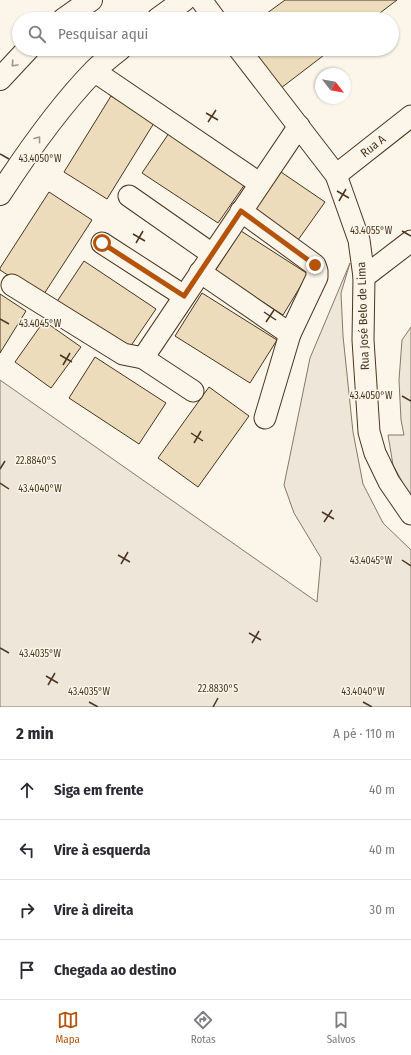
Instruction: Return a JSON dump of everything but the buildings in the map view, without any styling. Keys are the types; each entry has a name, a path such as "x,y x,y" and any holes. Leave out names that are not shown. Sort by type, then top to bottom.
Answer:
{"main road":[{"path":"156,12 167,0"},
{"path":"168,12 184,0"},
{"path":"0,79 21,56"},
{"path":"0,194 19,165 59,112 94,71 112,56"}],"street":[{"path":"201,0 210,12"},
{"name":"Rua José Belo de Lima","path":"244,56 336,175 359,240 364,277 363,340 369,432 375,453 389,482 411,514"},
{"path":"94,71 259,183"},
{"name":"Rua A","path":"336,175 411,116"},
{"path":"143,358 259,183 299,126"},
{"path":"129,196 212,254"},
{"path":"241,211 315,265 318,271 317,277 290,334 265,418"},
{"path":"364,277 411,241"},
{"path":"102,243 184,296"},
{"path":"200,272 290,334"},
{"path":"12,286 123,354 143,358 193,391"}],"shaded area":[{"path":"350,263 341,293 343,336 353,432 363,484 383,523 411,550 411,707 0,707 0,380 317,602 321,558 294,513 284,485 310,358"},
{"path":"411,327 411,498 393,465 388,435 404,435 401,420 399,380 402,340"}],"route":[{"path":"102,243 184,296 241,211 315,265"}]}
